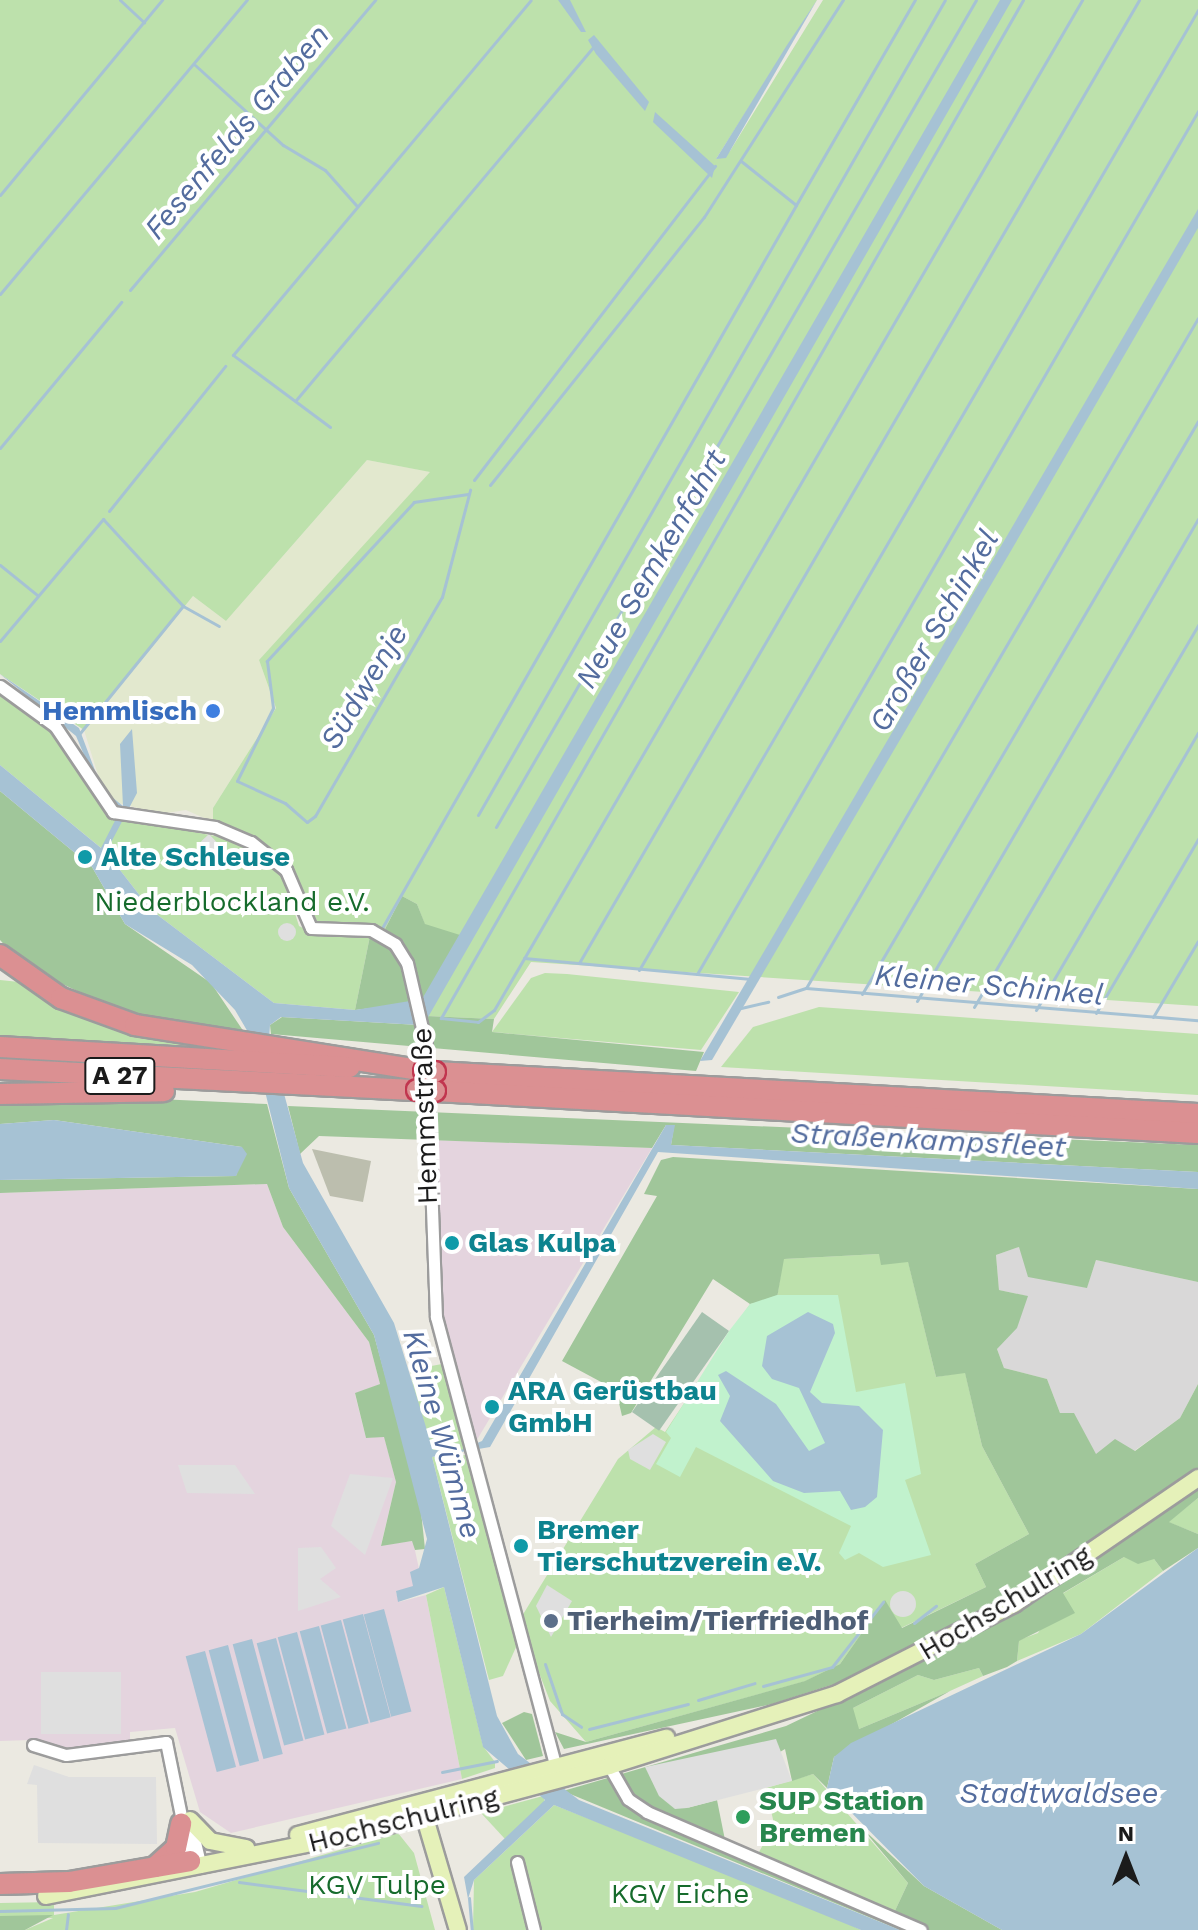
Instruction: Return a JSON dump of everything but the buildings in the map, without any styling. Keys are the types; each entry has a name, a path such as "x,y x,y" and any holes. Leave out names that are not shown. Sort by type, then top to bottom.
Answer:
{"highway":[{"path":"0,955 61,998 98,1014 227,1050 303,1057 424,1077 1198,1133"},
{"name":"A 27","path":"0,1047 227,1050"},
{"name":"A 27","path":"0,1069 240,1088"},
{"path":"0,1094 315,1087 424,1077 1198,1114"},
{"path":"152,1869 176,1848 184,1817"},
{"path":"0,1884 196,1866"},
{"path":"0,1876 94,1877"},
{"path":"0,1895 46,1896"}],"street":[{"name":"Hemmstraße","path":"0,686 55,726 113,812 126,819 215,827 251,842 286,870 301,917 330,933 383,934 407,963 423,1022 436,1317 553,1774"},
{"name":"Hochschulring","path":"553,1774 609,1766 837,1694 954,1638 1198,1478"},
{"name":"Hochschulring","path":"46,1896 196,1866 754,1720"},
{"path":"33,1745 66,1755 166,1742 196,1866"},
{"path":"609,1766 628,1799 647,1812 921,1930"},
{"name":"Hochschulring","path":"196,1866 246,1848 423,1809"},
{"path":"423,1809 458,1930"},
{"path":"184,1817 210,1841 246,1848"},
{"path":"517,1862 534,1930"}],"shaded area":[{"path":"367,460 431,472 259,660 276,708 213,808 213,822 186,810 160,814 115,802 102,788 84,730 193,596 226,621"},
{"path":"209,834 232,859 224,866 201,842"},
{"path":"287,923 296,932 287,941 278,932"},
{"path":"434,1140 652,1148 472,1448 441,1314"},
{"path":"312,1149 371,1161 363,1202 330,1196"},
{"path":"267,1184 283,1227 369,1342 380,1384 355,1394 366,1438 384,1436 396,1482 381,1545 413,1541 419,1569 414,1586 396,1592 399,1602 426,1595 462,1779 231,1833 200,1812 175,1728 130,1732 130,1744 65,1756 43,1754 30,1740 0,1741 0,1193"},
{"path":"1019,1247 1087,1287 1096,1260 1198,1282 1198,1384 1180,1418 1134,1451 1096,1455 1080,1425 1060,1413 1047,1379 1004,1368 997,1349 1027,1296 999,1290 996,1255"},
{"path":"653,1434 666,1442 650,1470 630,1459 628,1450"},
{"path":"178,1465 235,1465 255,1494 187,1493"},
{"path":"350,1474 393,1478 365,1555 331,1526"},
{"path":"321,1547 336,1568 320,1579 341,1597 298,1611 298,1548"},
{"name":"Tierheim/Tierfriedhof","path":"547,1585 572,1601 551,1637 536,1606"},
{"path":"903,1591 912,1595 916,1604 912,1613 903,1617 894,1613 890,1604 894,1595"},
{"path":"41,1672 121,1672 121,1734 41,1734"},
{"path":"776,1739 792,1781 687,1808 675,1809 659,1796 645,1767"},
{"path":"34,1765 69,1777 156,1777 157,1844 38,1843 37,1785 27,1784"}],"green space":[{"path":"0,0 817,0 716,159 730,151 823,0 1198,0 1198,1006 531,962 494,1019 427,1016 425,925 417,904 402,896 385,929 318,923 281,854 213,822 213,808 276,708 259,660 430,472 367,460 226,621 193,596 84,730 0,674"},
{"name":"Niederblockland e.V.","path":"0,693 53,731 110,816 241,841 281,870 299,926 321,937 370,936 355,1010 274,1003 151,910 106,852 0,765"},
{"path":"0,791 92,867 125,924 211,983 244,1032 122,1012 24,966 0,940"},
{"path":"402,896 417,904 425,924 460,935 423,999 408,952 385,929"},
{"path":"370,936 391,945 405,966 414,1003 355,1010"},
{"path":"545,973 739,992 701,1050 492,1032 531,978"},
{"path":"0,980 19,982 95,1021 228,1049 0,1037"},
{"path":"819,1007 1198,1034 1198,1095 721,1067 753,1027"},
{"path":"427,1016 494,1019 492,1032 704,1052 696,1071 271,1034 270,1025 282,1017 419,1025"},
{"path":"158,1099 267,1104 289,1188 374,1335 420,1502 425,1549 415,1550 412,1541 381,1546 396,1482 384,1437 366,1438 355,1393 380,1384 369,1342 283,1227 267,1184 0,1193 0,1180 236,1176 242,1147 54,1120 0,1124 0,1102"},
{"path":"288,1106 1198,1145 1198,1172 671,1145 674,1126 666,1125 652,1148 319,1136 300,1154"},
{"path":"673,1157 1198,1189 1198,1282 1096,1260 1087,1288 1028,1277 1019,1247 996,1255 999,1290 1028,1296 1017,1328 997,1349 1004,1368 1047,1379 1060,1413 1074,1413 1096,1454 1115,1439 1135,1451 1180,1418 1198,1384 1198,1468 1017,1594 856,1677 772,1704 564,1749 555,1732 586,1742 805,1681 840,1664 885,1600 902,1628 986,1587 975,1564 1029,1534 982,1446 965,1373 936,1377 908,1262 881,1265 879,1254 784,1259 777,1298 750,1304 713,1279 631,1413 622,1416 616,1390 562,1361 657,1196 644,1194 661,1160"},
{"path":"879,1254 908,1261 936,1377 965,1372 982,1446 1029,1534 975,1564 986,1587 901,1628 885,1601 840,1664 806,1681 586,1742 550,1701 519,1621 618,1459 656,1427 665,1432 750,1304 777,1298 783,1259"},
{"path":"777,1295 838,1295 856,1392 905,1383 921,1474 905,1480 931,1555 883,1567 859,1553 845,1560 839,1553 851,1526 696,1447 680,1477 656,1464 671,1438 666,1432 729,1331 750,1304"},
{"path":"702,1312 729,1331 659,1431 632,1412"},
{"path":"442,1364 464,1450 432,1450 417,1407 410,1370"},
{"path":"465,1455 517,1645 503,1676 489,1680 432,1457"},
{"path":"1198,1484 1198,1498 1169,1522 1198,1534 1198,1548 1163,1571 1154,1559 1138,1564 1124,1557 1063,1593 1075,1613 1019,1641 1017,1661 1007,1667 983,1676 979,1668 934,1680 918,1675 853,1708 859,1729 950,1691 834,1757 827,1788 813,1774 792,1781 785,1749 687,1808 717,1800 725,1840 893,1915 908,1883 862,1828 924,1886 1002,1930 900,1930 563,1791 786,1726 955,1645"},
{"path":"1198,1498 1198,1534 1168,1522"},
{"path":"1124,1557 1154,1559 1163,1571 1081,1634 1017,1661 1019,1640 1038,1633 1062,1594"},
{"path":"444,1587 483,1746 495,1762 495,1768 462,1779 426,1595"},
{"path":"979,1668 983,1676 950,1691 859,1729 852,1724 853,1708 918,1675 934,1680"},
{"path":"524,1712 532,1714 543,1756 526,1760 502,1723"},
{"path":"813,1774 908,1883 893,1915 758,1854 774,1824 766,1788"},
{"path":"543,1796 545,1803 505,1839 481,1813"},
{"name":"KGV Tulpe","path":"554,1805 811,1906 861,1930 473,1930 474,1880"},
{"name":"KGV Tulpe","path":"398,1833 414,1853 435,1930 25,1930 53,1918 0,1916 0,1903 54,1902 54,1915 195,1892"},
{"path":"53,1915 25,1930 0,1930 0,1916"}],"water":[{"path":"558,0 570,0 586,32 581,32"},
{"path":"817,0 726,158 716,159 787,45"},
{"path":"1000,0 1012,0 427,1019 419,1025 281,1017 270,1025 269,1039 303,1163 394,1323 433,1450 461,1450 482,1441 666,1125 675,1125 671,1145 1198,1172 1198,1189 658,1152 490,1447 432,1457 497,1716 518,1754 579,1800 900,1930 861,1930 554,1805 474,1880 468,1899 464,1877 545,1800 483,1747 444,1587 398,1602 396,1591 413,1586 410,1572 419,1568 427,1539 374,1335 289,1188 252,1039 235,1010 192,965 125,924 92,867 0,791 0,765 101,848 120,811 98,788 76,736 0,674 79,728 102,789 123,806 120,744 132,729 137,793 106,852 151,910 274,1003 355,1010 422,999"},
{"path":"594,35 649,102 645,111 596,54 588,40"},
{"path":"655,112 715,166 712,178 653,122"},
{"path":"1198,209 1198,228 1012,549 712,1060 700,1061"},
{"path":"54,1120 242,1147 247,1154 236,1176 0,1180 0,1124"},
{"path":"808,1312 833,1324 835,1333 810,1392 822,1403 859,1406 883,1430 877,1497 865,1507 851,1510 840,1491 804,1493 773,1481 720,1421 730,1396 718,1375 726,1371 776,1404 809,1451 825,1443 799,1388 772,1379 762,1366 767,1336"},
{"name":"Stadtwaldsee","path":"1198,1548 1198,1930 1002,1930 924,1886 827,1788 834,1757 851,1743 1081,1634"},
{"path":"384,1609 411,1711 391,1717 364,1614"},
{"path":"363,1614 391,1717 370,1723 343,1619"},
{"path":"341,1620 369,1723 348,1729 321,1625"},
{"path":"319,1626 346,1728 327,1734 300,1631"},
{"path":"297,1632 324,1734 305,1740 278,1637"},
{"path":"276,1638 303,1740 284,1746 257,1643"},
{"path":"252,1639 283,1754 263,1759 233,1644"},
{"path":"228,1645 259,1761 240,1766 209,1650"},
{"path":"205,1651 236,1767 217,1772 186,1656"}],"waterway":[{"path":"120,0 144,22"},
{"path":"0,195 162,0"},
{"path":"0,294 247,0"},
{"name":"Fesenfelds Graben","path":"130,290 375,0"},
{"path":"330,427 233,355 531,0"},
{"path":"490,485 704,217 843,0"},
{"path":"796,205 915,0"},
{"name":"Neue Semkenfahrt","path":"478,815 945,0"},
{"name":"Neue Semkenfahrt","path":"496,827 976,0"},
{"path":"1023,0 441,1018 478,1022 494,1010 1082,0"},
{"path":"579,963 1139,0"},
{"path":"639,970 1198,10"},
{"path":"296,400 595,45"},
{"path":"195,65 283,145 325,170 357,206"},
{"name":"Großer Schinkel","path":"697,974 1198,111"},
{"path":"382,928 796,205 741,161"},
{"name":"Südwenje","path":"474,480 715,166"},
{"name":"Fesenfelds Graben","path":"0,448 121,302"},
{"path":"806,988 1198,318"},
{"path":"109,511 225,366"},
{"path":"862,994 1198,421"},
{"name":"Südwenje","path":"468,494 414,502 267,661 273,708 237,781 285,803 307,822 315,816 442,597 470,490"},
{"path":"0,641 103,519 183,606 219,626"},
{"path":"917,1001 1198,519"},
{"path":"0,565 37,595"},
{"path":"80,733 183,606"},
{"path":"974,1007 1198,625"},
{"path":"1036,1010 1198,733"},
{"path":"1096,1013 1198,839"},
{"path":"1153,1017 1198,941"},
{"path":"524,958 751,979"},
{"name":"Kleiner Schinkel","path":"778,997 806,988 1198,1020"},
{"name":"Kleiner Schinkel","path":"741,1008 768,1002"},
{"path":"763,1686 832,1667 883,1602"},
{"path":"914,1623 936,1606"},
{"path":"545,1664 562,1714 581,1727"},
{"path":"698,1700 755,1683"},
{"path":"589,1729 688,1704"},
{"path":"442,1772 497,1761"},
{"path":"0,1911 115,1908 378,1843"},
{"path":"239,1882 421,1906"},
{"path":"469,1898 472,1930"},
{"path":"66,1930 68,1914"}],"place":[{"name":"Hemmlisch","path":"213,711"},
{"name":"Alte Schleuse","path":"85,857"},
{"name":"Glas Kulpa","path":"452,1243"},
{"name":"ARA Gerüstbau GmbH","path":"492,1407"},
{"name":"Bremer Tierschutzverein e.V.","path":"521,1546"},
{"name":"Tierheim/Tierfriedhof","path":"551,1621"},
{"name":"SUP Station Bremen","path":"743,1817"}],"water label":[{"name":"Straßenkampsfleet","path":"928,1140"},
{"name":"Kleine Wümme","path":"442,1434"}],"park label":[{"name":"KGV Eiche","path":"680,1894"}]}
